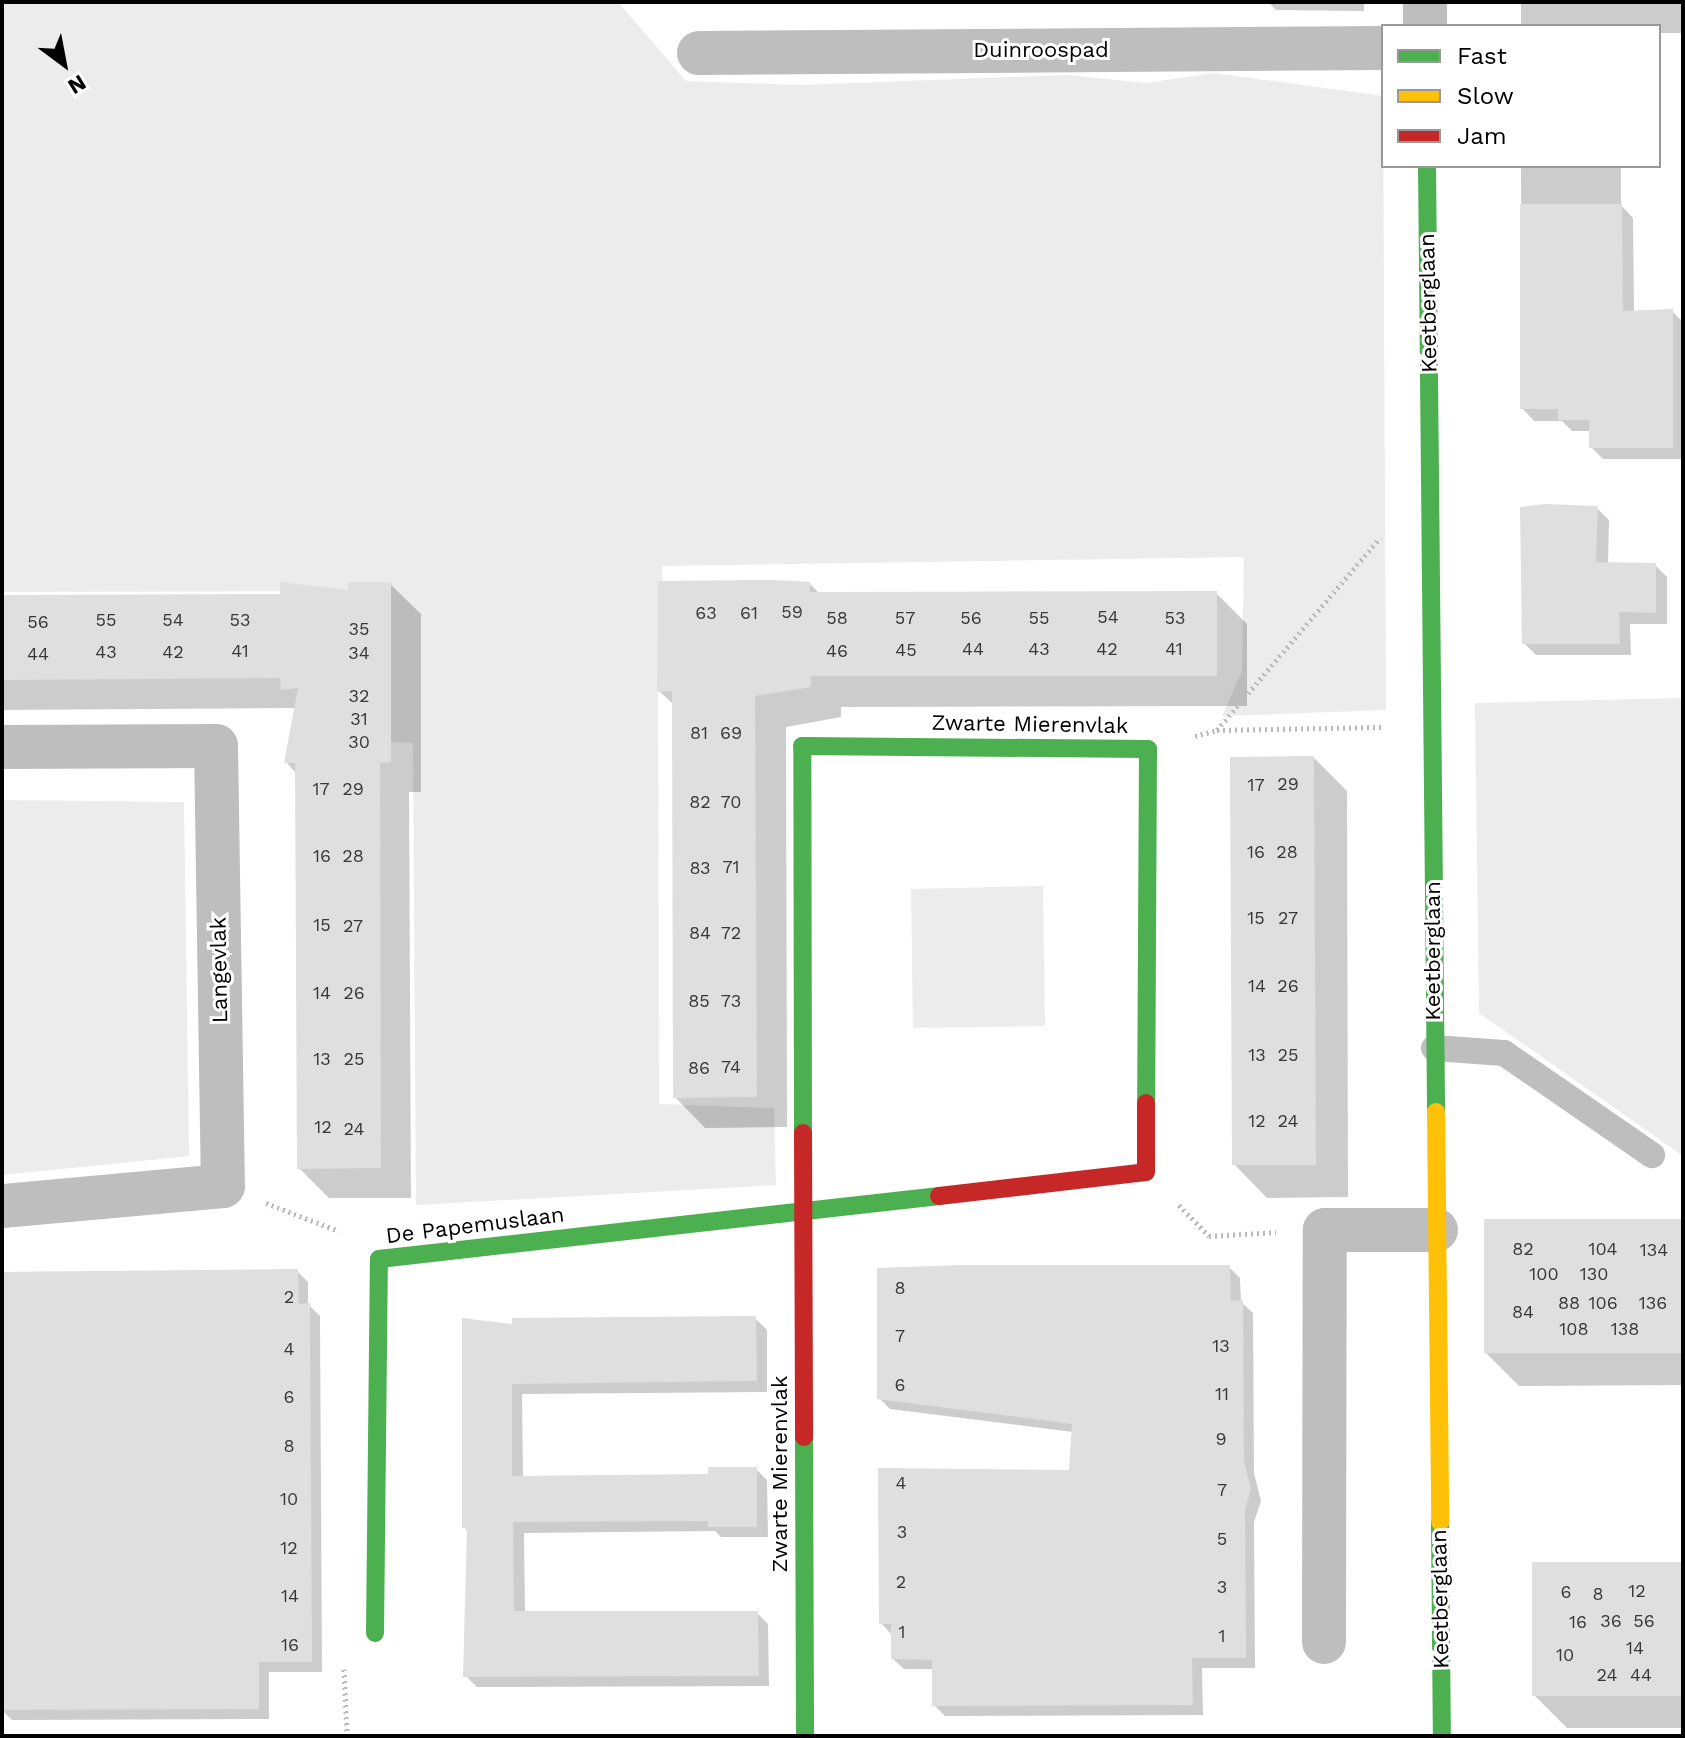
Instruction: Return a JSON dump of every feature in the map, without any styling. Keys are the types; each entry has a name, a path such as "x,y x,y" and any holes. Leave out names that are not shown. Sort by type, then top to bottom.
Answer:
{"street":[{"path":"1425,2 1425,24"},
{"name":"Duinroospad","path":"699,53 1381,48"},
{"name":"Keetberglaan","path":"1427,168 1442,1736"},
{"name":"Langevlak","path":"2,747 216,746 223,1186"},
{"name":"Zwarte Mierenvlak","path":"805,1736 802,746 1148,749 1146,1172"},
{"path":"803,1212 1146,1172"},
{"path":"2,1206 223,1186"},
{"name":"De Papemuslaan","path":"375,1633 379,1259 803,1212"},
{"path":"1324,1642 1325,1230 1436,1230"}],"lane":[{"path":"1434,1048 1504,1053 1652,1155"}],"path":[{"path":"1217,730 1430,479"},
{"path":"1148,749 1217,730 1431,727"},
{"path":"1146,1172 1209,1236 1325,1230"},
{"path":"223,1186 375,1244 379,1259"},
{"path":"347,1736 343,1654 375,1633"}],"shaded area":[{"path":"2,2 618,2 686,81 801,85 1068,75 1146,83 1214,73 1381,96 1386,710 1222,716 1242,671 1244,557 662,566 664,624 658,650 659,1104 774,1108 776,1185 416,1205 413,743 385,742 381,591 2,592"},
{"path":"1683,698 1683,1156 1479,1013 1475,703"},
{"path":"2,800 184,802 189,1156 2,1175"},
{"path":"1043,886 1045,1026 913,1028 911,889"}],"building":[{"path":"1520,204 1622,204 1623,311 1673,309 1673,448 1589,448 1589,420 1558,420 1558,409 1520,409"},
{"path":"1545,504 1598,506 1596,562 1656,563 1656,613 1619,612 1620,644 1522,644 1520,507"},
{"path":"658,581 810,582 810,592 1217,591 1217,676 811,676 811,687 755,696 757,1097 673,1098 672,691 657,692"},
{"path":"280,582 348,590 348,582 391,582 391,762 380,763 381,1168 297,1169 295,763 284,763 298,688 281,690 280,678 2,680 2,595 280,594"},
{"path":"1314,756 1316,1165 1232,1165 1230,757"},
{"path":"1484,1219 1683,1219 1683,1353 1484,1353"},
{"path":"1230,1265 1231,1301 1243,1300 1244,1461 1251,1489 1245,1510 1246,1658 1192,1658 1193,1705 932,1706 932,1660 891,1659 891,1624 879,1624 878,1468 1069,1470 1072,1424 877,1399 877,1268"},
{"path":"298,1269 299,1304 310,1303 312,1662 259,1662 259,1709 2,1710 2,1272"},
{"path":"756,1316 757,1381 512,1384 512,1476 708,1474 708,1467 757,1467 757,1527 708,1527 708,1521 513,1522 514,1611 758,1611 759,1676 463,1677 467,1528 462,1528 462,1318 512,1324 512,1318"},
{"path":"1532,1562 1683,1562 1683,1696 1532,1696"}],"traffic: fast":[{"path":"1427,168 1436,1112"},
{"path":"803,1133 802,746 1148,749 1146,1103"},
{"path":"375,1633 379,1259 939,1196"},
{"path":"804,1437 805,1736"},
{"path":"1440,1522 1442,1736"}],"traffic: slow":[{"path":"1436,1112 1440,1522"}],"traffic: jam":[{"path":"939,1196 1146,1172 1146,1103"},
{"path":"803,1133 804,1437"}]}
